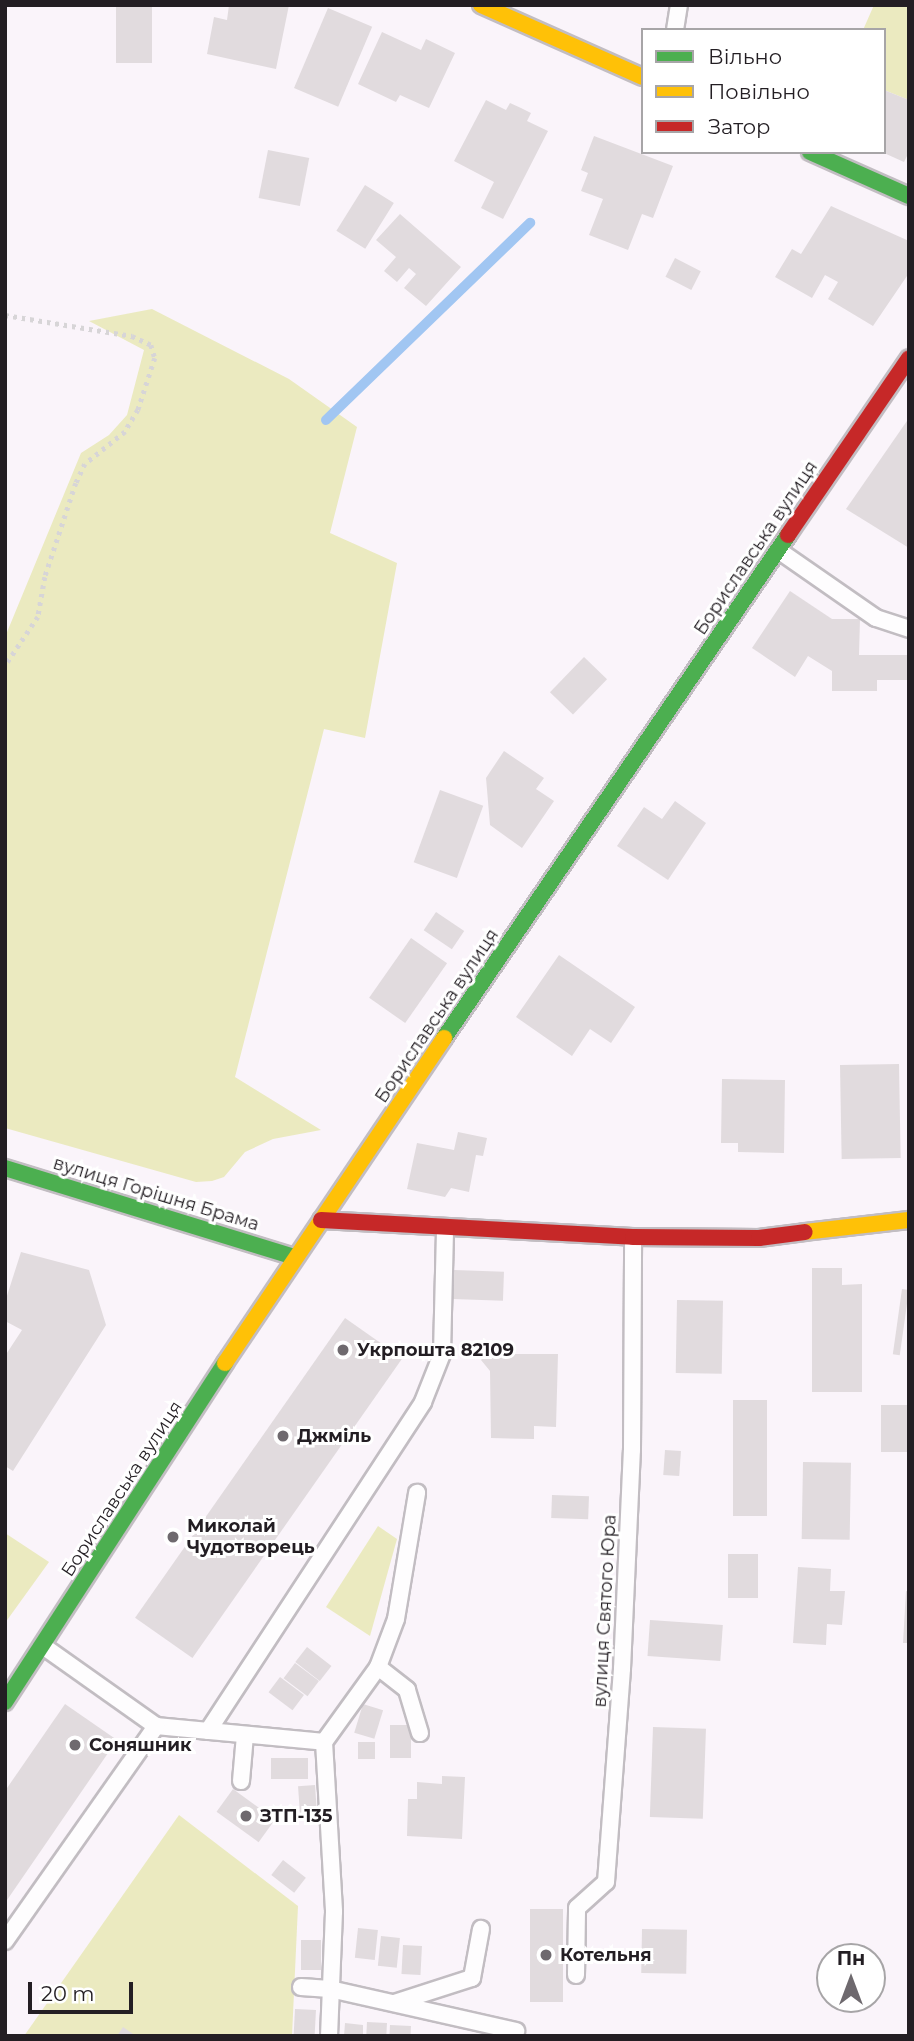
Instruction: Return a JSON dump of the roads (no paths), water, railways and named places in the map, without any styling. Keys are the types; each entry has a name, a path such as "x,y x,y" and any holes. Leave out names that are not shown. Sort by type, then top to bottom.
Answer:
{"street":[{"path":"481,5 641,76"},
{"path":"814,154 909,197"},
{"name":"Бориславська вулиця","path":"5,1702 295,1257 909,358"},
{"name":"вулиця Горішня Брама","path":"5,1168 295,1257"},
{"path":"321,1220 444,1224 633,1237 759,1238 909,1220"}],"lane":[{"path":"675,28 679,5"},
{"path":"778,550 876,618 909,629"},
{"path":"208,1731 423,1402 442,1353 444,1224"},
{"name":"вулиця Святого Юра","path":"576,1975 577,1908 606,1882 632,1450 633,1237"},
{"path":"329,2036 334,1912 324,1742 378,1667 396,1619 416,1493"},
{"path":"43,1646 156,1726 324,1742"},
{"path":"378,1667 407,1690 420,1733"},
{"path":"5,1941 156,1726"},
{"path":"241,1781 244,1735"},
{"path":"392,2003 472,1978 481,1929"},
{"path":"301,1987 330,1989 516,2031"}],"waterway":[{"path":"326,420 530,223"}],"place":[{"name":"Укрпошта 82109","path":"343,1350"},
{"name":"Джміль","path":"283,1436"},
{"name":"Миколай Чудотворець","path":"173,1537"},
{"name":"Соняшник","path":"75,1745"},
{"name":"ЗТП-135","path":"246,1816"},
{"name":"Котельня","path":"546,1955"}]}
